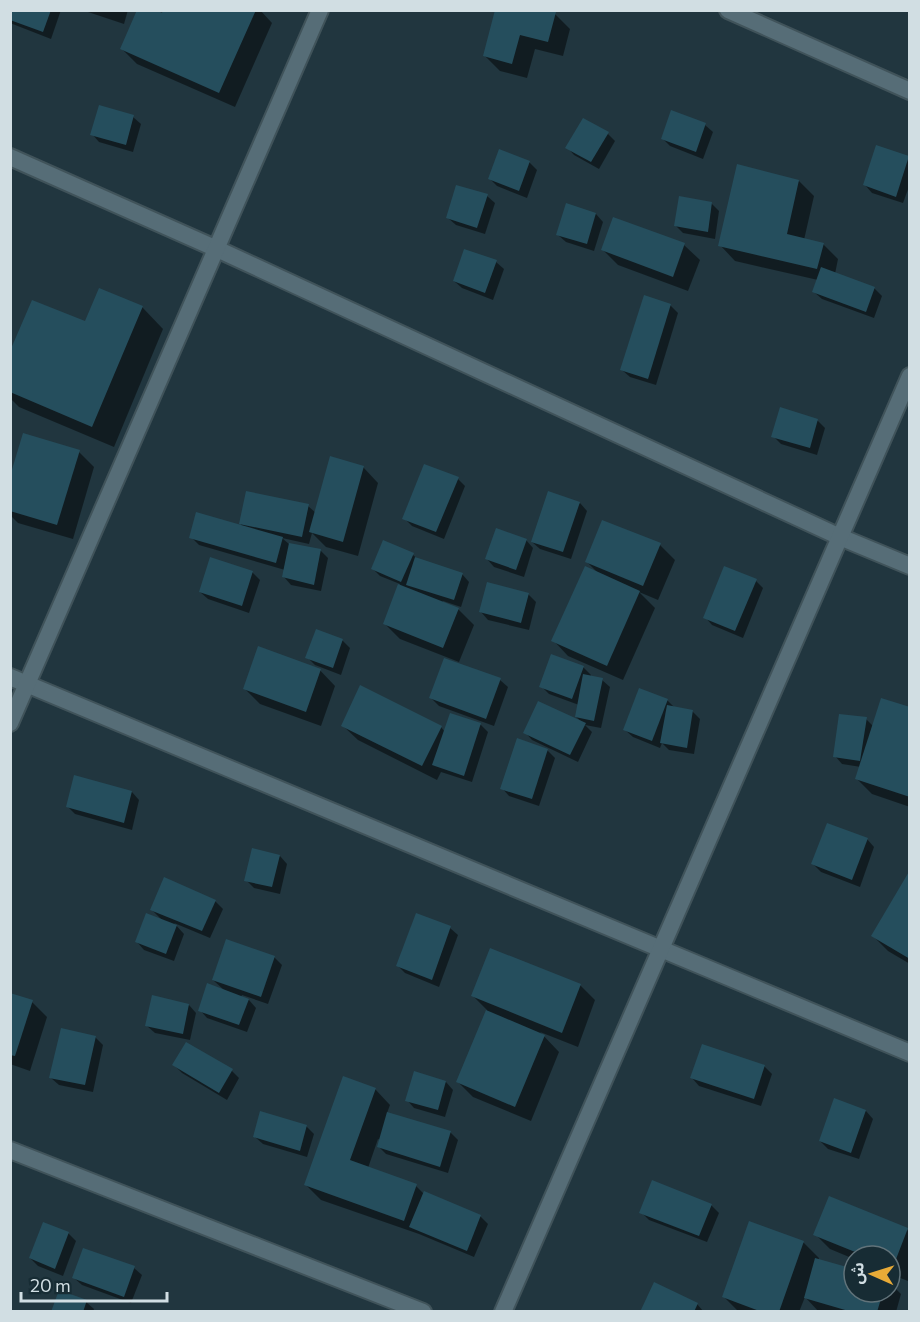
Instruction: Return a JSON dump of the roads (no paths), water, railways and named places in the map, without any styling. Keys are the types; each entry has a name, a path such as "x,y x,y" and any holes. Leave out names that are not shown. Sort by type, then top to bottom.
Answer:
{"street":[{"path":"10,723 320,10"},
{"path":"728,10 909,91"},
{"path":"10,157 217,249 840,537 909,566"},
{"path":"503,1311 909,376"},
{"path":"10,677 909,1053"},
{"path":"10,1150 423,1311"}]}
